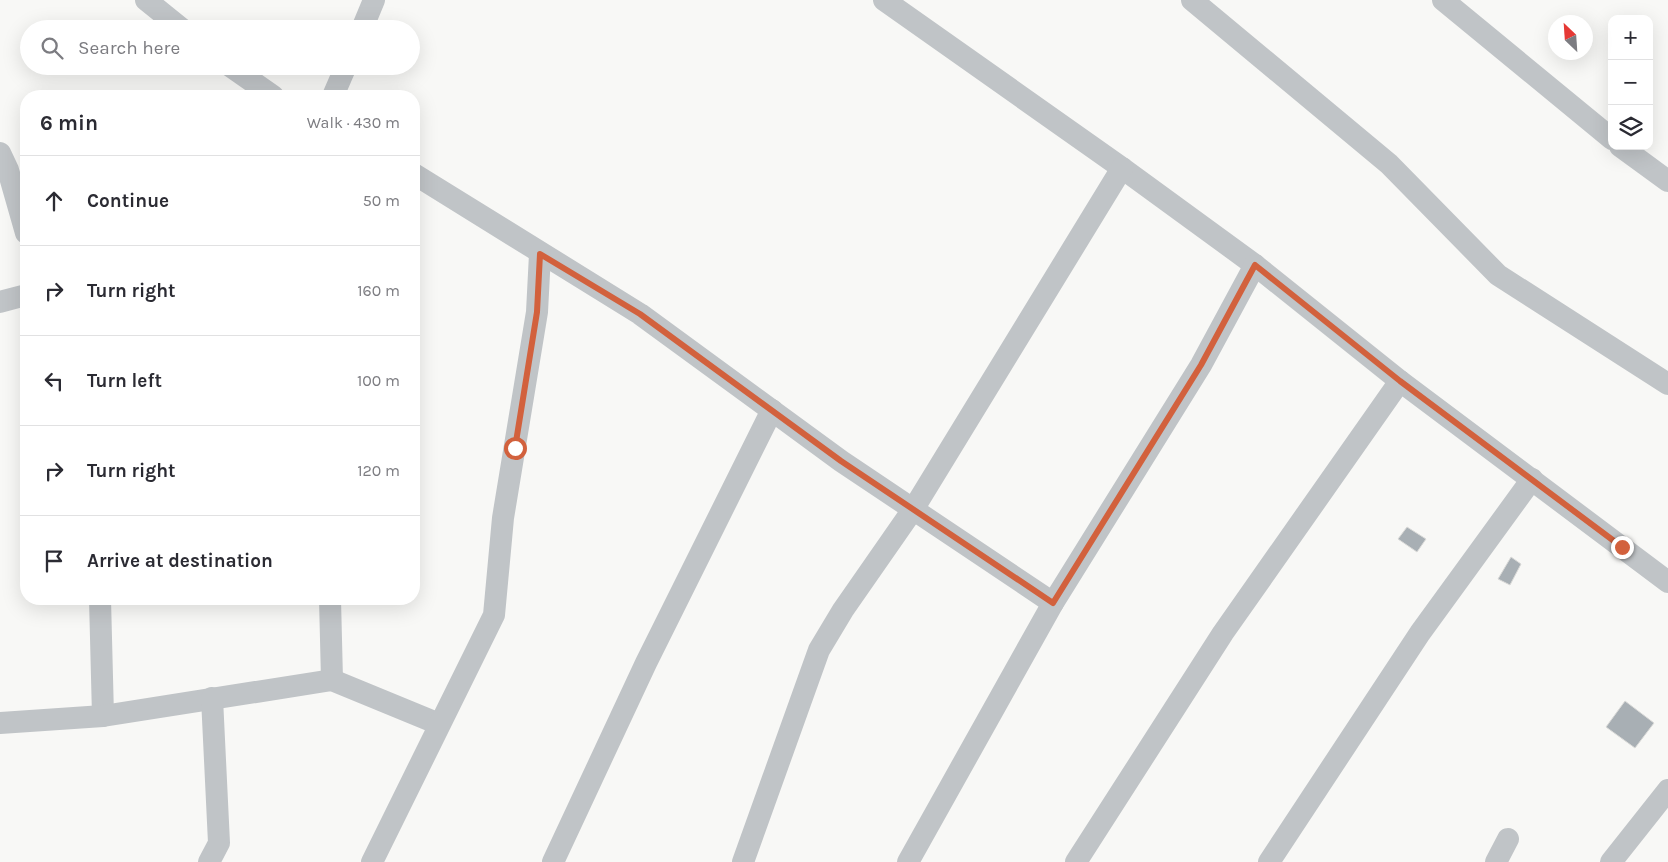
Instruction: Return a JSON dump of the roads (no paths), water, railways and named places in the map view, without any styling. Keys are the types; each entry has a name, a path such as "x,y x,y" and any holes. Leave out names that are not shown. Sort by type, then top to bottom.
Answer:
{"street":[{"path":"146,0 171,20"},
{"path":"366,20 374,0"},
{"path":"884,0 1122,168 1255,265 1400,381 1668,582"},
{"path":"1192,0 1389,164 1498,275 1668,384"},
{"path":"1443,0 1608,136"},
{"path":"243,75 265,90"},
{"path":"336,90 342,75"},
{"path":"1625,150 1668,181"},
{"path":"0,153 8,170 20,213"},
{"path":"743,862 819,650 843,610 914,508 1122,168"},
{"path":"420,178 540,254 640,314 841,461 914,508 1053,603"},
{"path":"372,862 494,615 503,518 537,312 540,254"},
{"path":"908,862 1053,603 1201,365 1255,265"},
{"path":"0,302 20,297"},
{"path":"1076,862 1223,633 1400,381"},
{"path":"553,862 646,663 772,410"},
{"path":"1269,862 1420,633 1532,479"},
{"path":"100,605 103,716"},
{"path":"330,605 332,680"},
{"path":"0,723 103,716 332,680 439,724"},
{"path":"209,862 219,843 212,698"},
{"path":"1611,862 1668,790"},
{"path":"1496,862 1508,839"}]}
